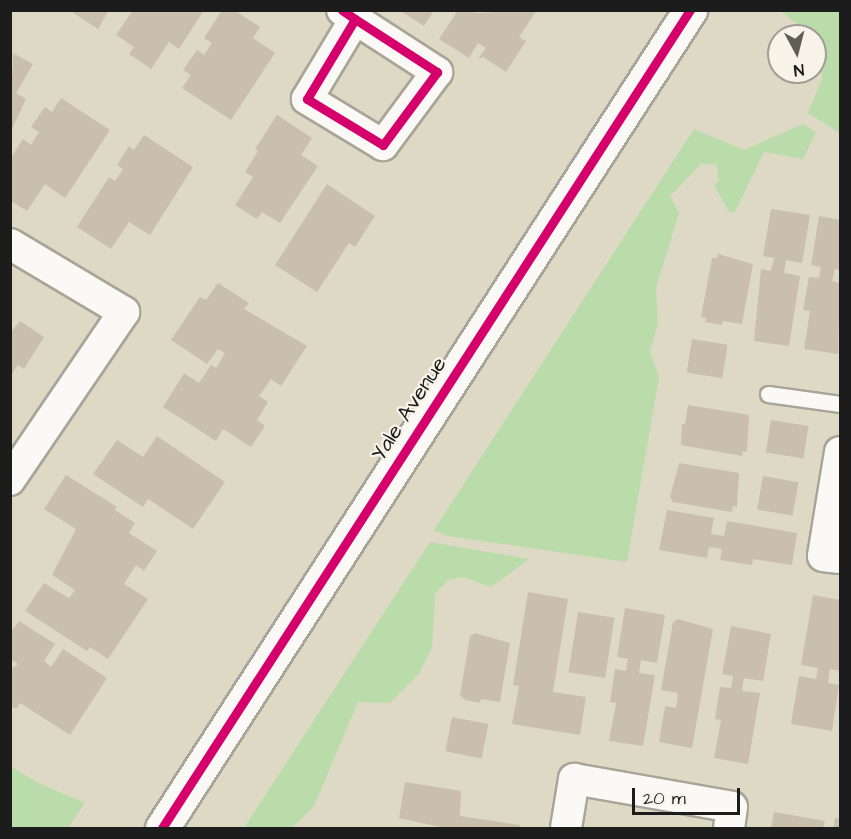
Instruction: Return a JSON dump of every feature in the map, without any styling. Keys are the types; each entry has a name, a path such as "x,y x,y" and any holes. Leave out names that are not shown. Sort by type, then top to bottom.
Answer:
{"street":[{"name":"Yale Avenue","path":"162,828 690,10"},
{"path":"10,244 124,312 10,480"},
{"path":"840,452 823,556 840,558"},
{"path":"566,828 574,779 732,807 729,828"}],"lane":[{"path":"768,394 840,404"}],"green space":[{"path":"781,11 840,11 840,133 808,113 820,84 827,84 827,24 797,24"},
{"path":"803,124 816,132 803,159 764,152 735,212 729,212 714,185 719,181 716,164 701,164 670,196 679,213 656,288 658,324 650,351 659,377 627,562 447,536 434,530 694,129 744,150"},
{"path":"430,542 529,559 491,587 463,577 448,580 435,594 432,648 418,675 390,703 358,702 314,806 292,828 244,828"},
{"path":"10,766 38,783 85,803 68,828 11,828"}],"building":[{"path":"69,10 109,10 98,29"},
{"path":"133,10 204,10 179,49 169,42 151,69 129,54 134,47 116,35"},
{"path":"222,10 234,10 260,27 253,38 275,53 231,120 182,88 191,75 183,70 197,50 204,55 212,43 204,38"},
{"path":"399,10 434,10 424,26"},
{"path":"458,10 478,13 537,10 519,37 526,41 506,72 483,57 478,59 486,48 478,43 469,58 439,39"},
{"path":"13,53 33,64 16,93 26,99 10,133"},
{"path":"61,98 110,130 65,198 45,184 27,211 10,200 10,159 23,139 31,145 39,132 31,127 45,107 52,112"},
{"path":"277,115 312,138 301,155 318,166 280,223 262,212 257,219 235,205 253,177 245,172 258,151 255,149"},
{"path":"144,135 193,167 150,235 129,222 111,249 77,227 109,177 115,181 123,169 117,165 129,146 134,150"},
{"path":"327,184 375,216 355,247 349,243 317,292 275,265"},
{"path":"771,209 810,215 802,263 786,260 784,273 800,276 789,346 754,341 761,269 771,271 774,258 763,256"},
{"path":"819,216 840,220 840,270 835,269 832,281 840,283 838,354 804,349 810,311 803,310 809,277 819,278 821,267 811,265"},
{"path":"718,254 753,264 742,324 723,321 722,325 705,322 706,318 701,317 712,258 717,258"},
{"path":"218,283 249,303 244,309 307,346 281,386 271,379 259,396 268,402 257,420 265,426 251,447 223,429 216,441 163,407 184,373 199,383 211,365 216,368 225,353 218,349 207,364 171,340 200,297 206,300"},
{"path":"20,321 44,337 24,369 18,365 10,377 10,333"},
{"path":"692,339 728,345 722,378 687,373"},
{"path":"688,405 749,415 747,452 743,451 742,456 681,445 682,424 685,424"},
{"path":"771,420 809,426 803,459 766,453"},
{"path":"157,436 225,482 193,529 148,499 143,507 93,474 117,440 143,457"},
{"path":"679,463 739,473 737,507 733,506 732,512 673,502 670,497"},
{"path":"66,475 117,507 115,510 135,523 129,533 157,551 144,571 136,565 124,584 148,599 108,659 90,647 87,651 25,611 44,583 69,598 75,590 52,575 76,529 44,509"},
{"path":"763,476 798,482 793,516 757,509"},
{"path":"667,510 714,518 711,534 724,536 727,521 797,533 792,565 753,559 752,565 720,560 722,549 709,547 707,558 659,550"},
{"path":"528,592 568,599 553,692 586,697 580,735 512,724 519,686 513,685"},
{"path":"813,595 840,600 840,671 830,669 828,683 839,685 832,731 791,724 799,676 816,679 818,668 801,665"},
{"path":"625,608 665,615 657,663 641,660 639,673 655,675 643,746 609,741 616,703 610,702 615,669 626,671 628,659 617,657"},
{"path":"578,612 615,618 605,678 568,672"},
{"path":"678,619 713,629 692,748 659,742 665,706 676,708 678,693 661,690 673,622"},
{"path":"19,621 55,644 44,661 51,667 63,649 107,678 70,735 20,703 16,709 10,706 10,670 18,664 10,659 10,633"},
{"path":"731,626 771,634 763,681 744,678 742,691 760,693 748,764 714,758 721,720 715,719 720,687 731,688 733,676 722,674"},
{"path":"475,633 510,643 500,702 481,699 480,703 465,700 460,695 470,636"},
{"path":"452,717 488,724 482,758 445,751"},
{"path":"405,782 461,791 460,816 520,825 519,828 445,828 399,818"},
{"path":"774,812 825,821 823,828 771,828"},
{"path":"835,818 840,819 840,828 833,828"}],"cycle path":[{"path":"342,10 437,72 383,145 307,99 355,19"},
{"path":"162,828 690,10"}]}
